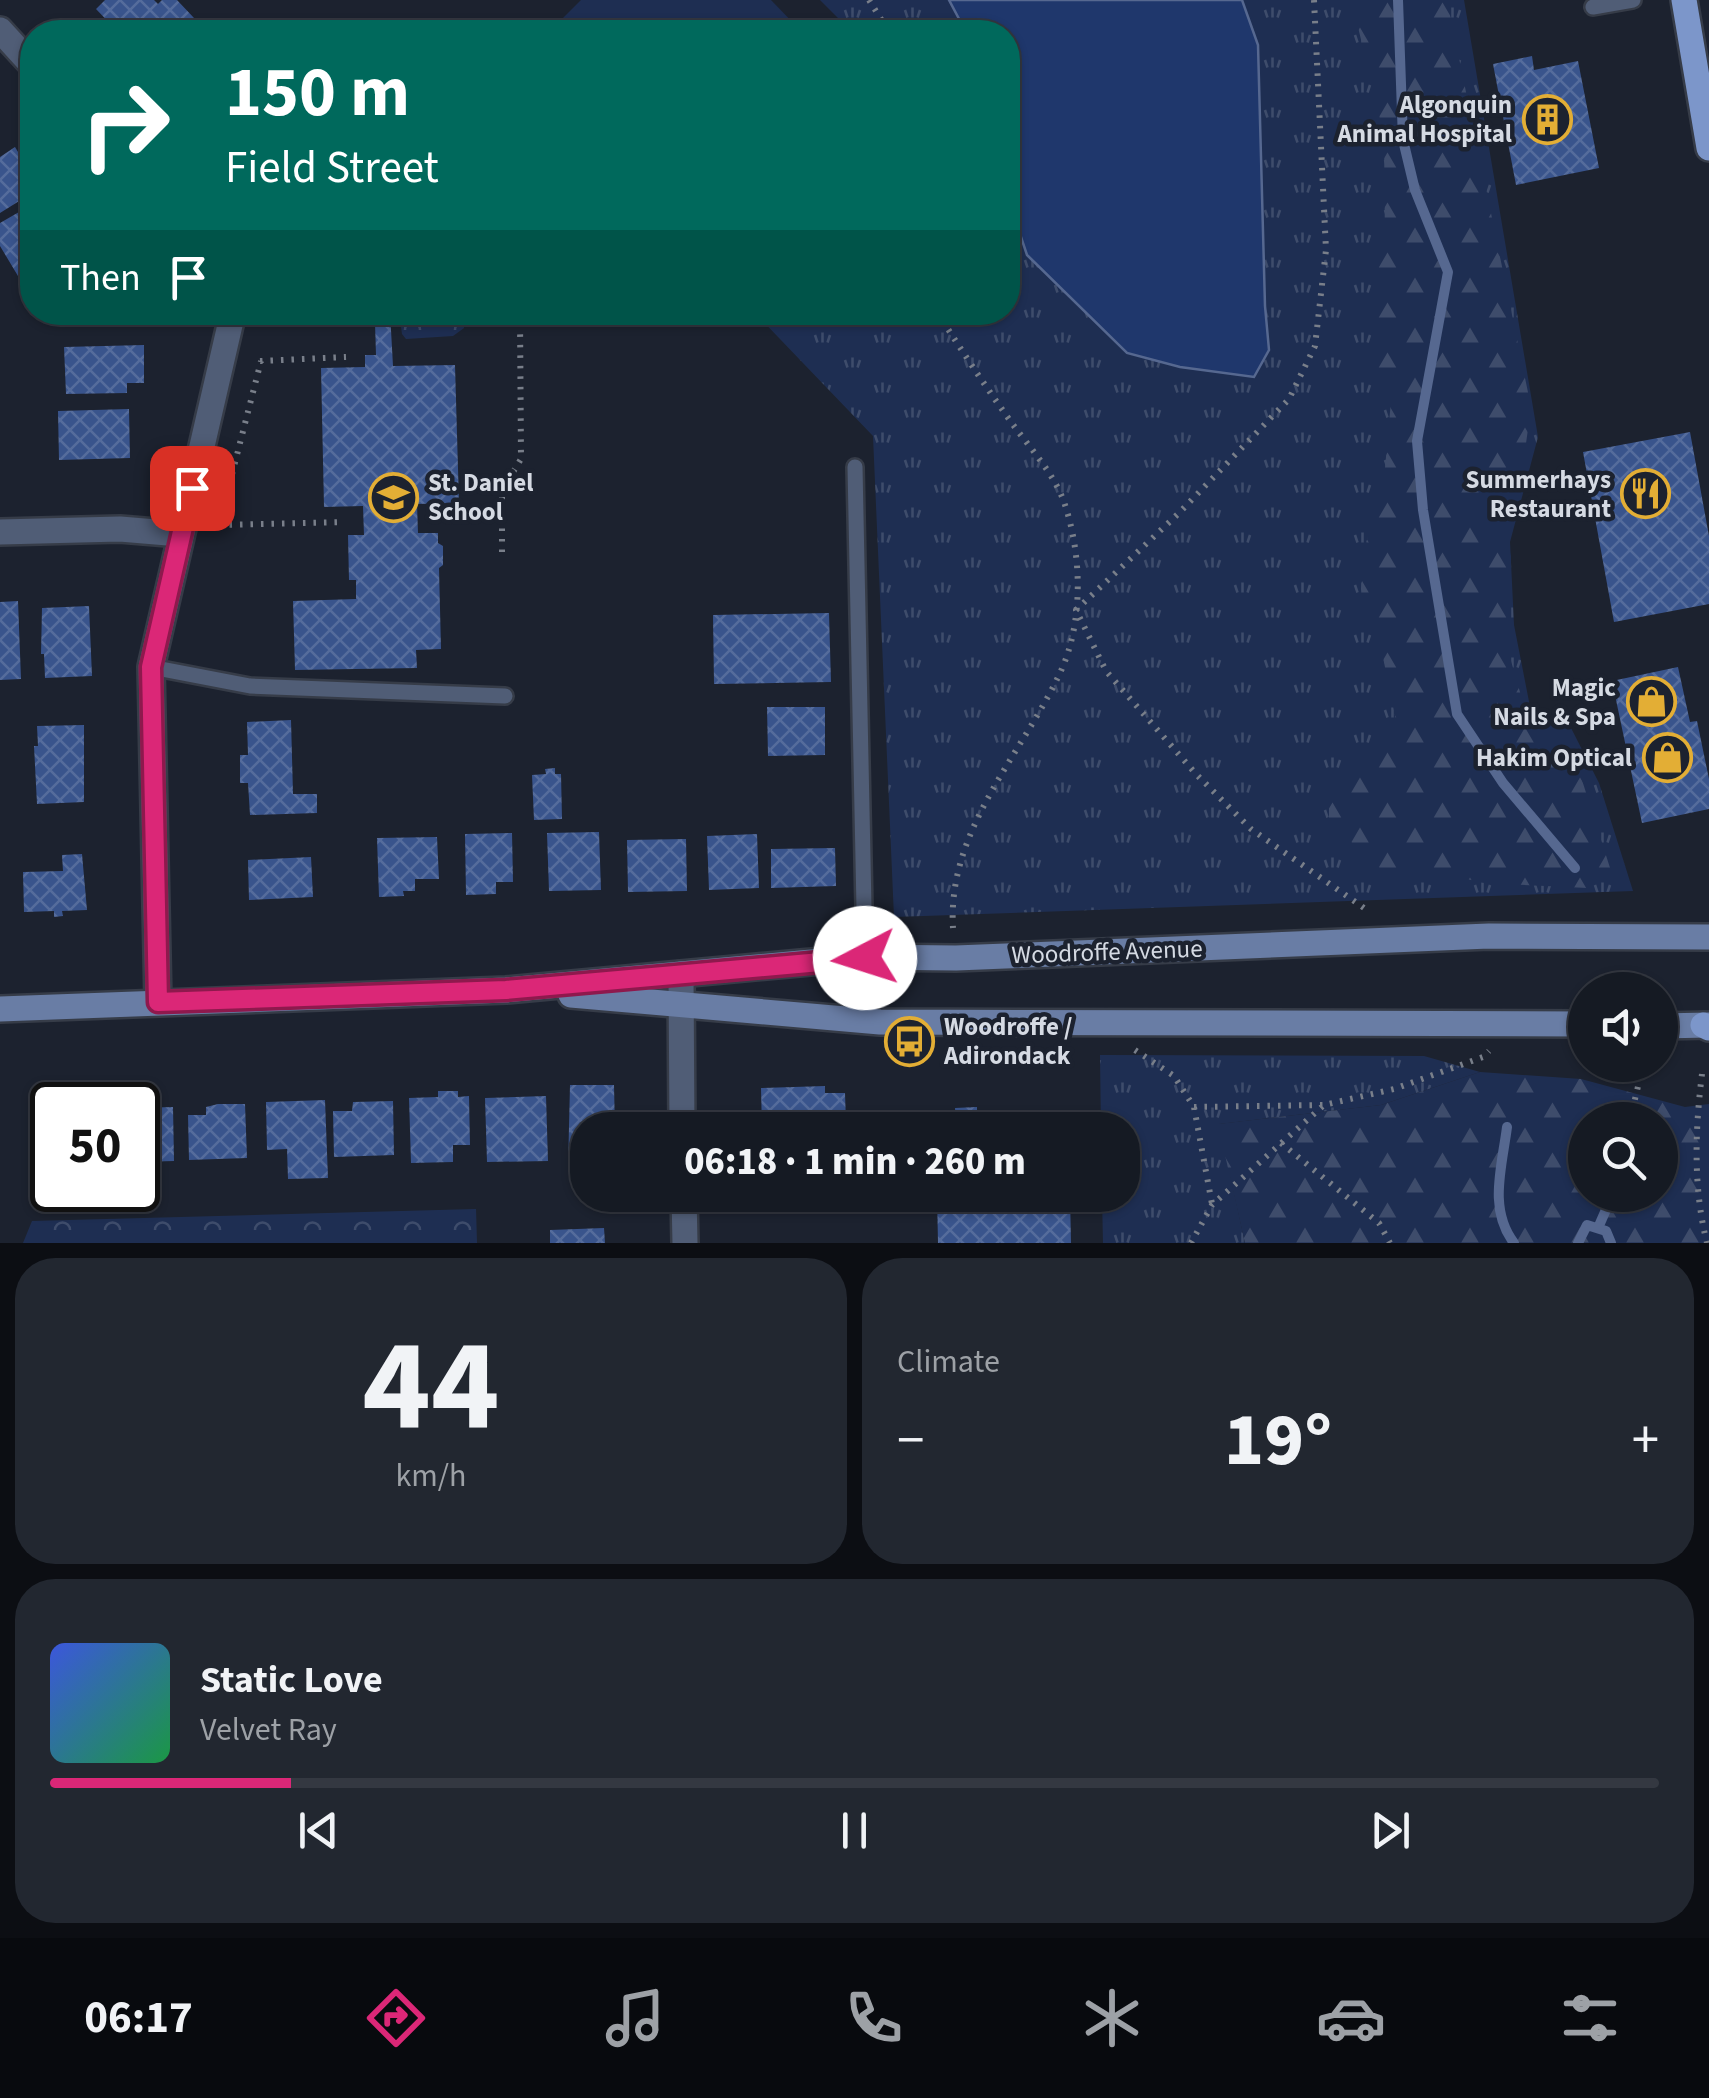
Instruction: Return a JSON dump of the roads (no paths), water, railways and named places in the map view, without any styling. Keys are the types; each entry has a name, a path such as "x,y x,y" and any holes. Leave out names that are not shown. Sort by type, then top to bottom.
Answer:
{"main road":[{"path":"1684,0 1709,148"},
{"name":"Woodroffe Avenue","path":"0,1009 506,990 865,958 956,958 1489,936 1709,938"},
{"name":"Woodroffe Avenue","path":"506,990 880,1022 1568,1024"},
{"path":"1678,1026 1707,1026"}],"street":[{"path":"158,1002 151,667 231,325"},
{"path":"0,532 181,526"},
{"path":"681,974 682,1112"},
{"path":"684,1212 685,1243"}],"lane":[{"path":"1593,7 1633,0"},
{"path":"855,468 865,958"},
{"path":"151,667 250,686 504,696"}],"waterway":[{"path":"1398,0 1403,140 1415,190 1448,272 1417,441 1423,510 1457,714 1503,783 1575,868"},
{"path":"1507,1127 1499,1202 1506,1230 1514,1243"},
{"path":"1598,1228 1605,1212"},
{"path":"1578,1243 1587,1225 1606,1231 1611,1243"}],"place":[{"name":"Algonquin Animal Hospital","path":"1547,119"},
{"name":"Summerhays Restaurant","path":"1646,494"},
{"name":"St. Daniel School","path":"393,497"},
{"name":"Magic Nails & Spa","path":"1651,702"},
{"name":"Hakim Optical","path":"1667,758"},
{"name":"Woodroffe / Adirondack","path":"909,1041"}]}
